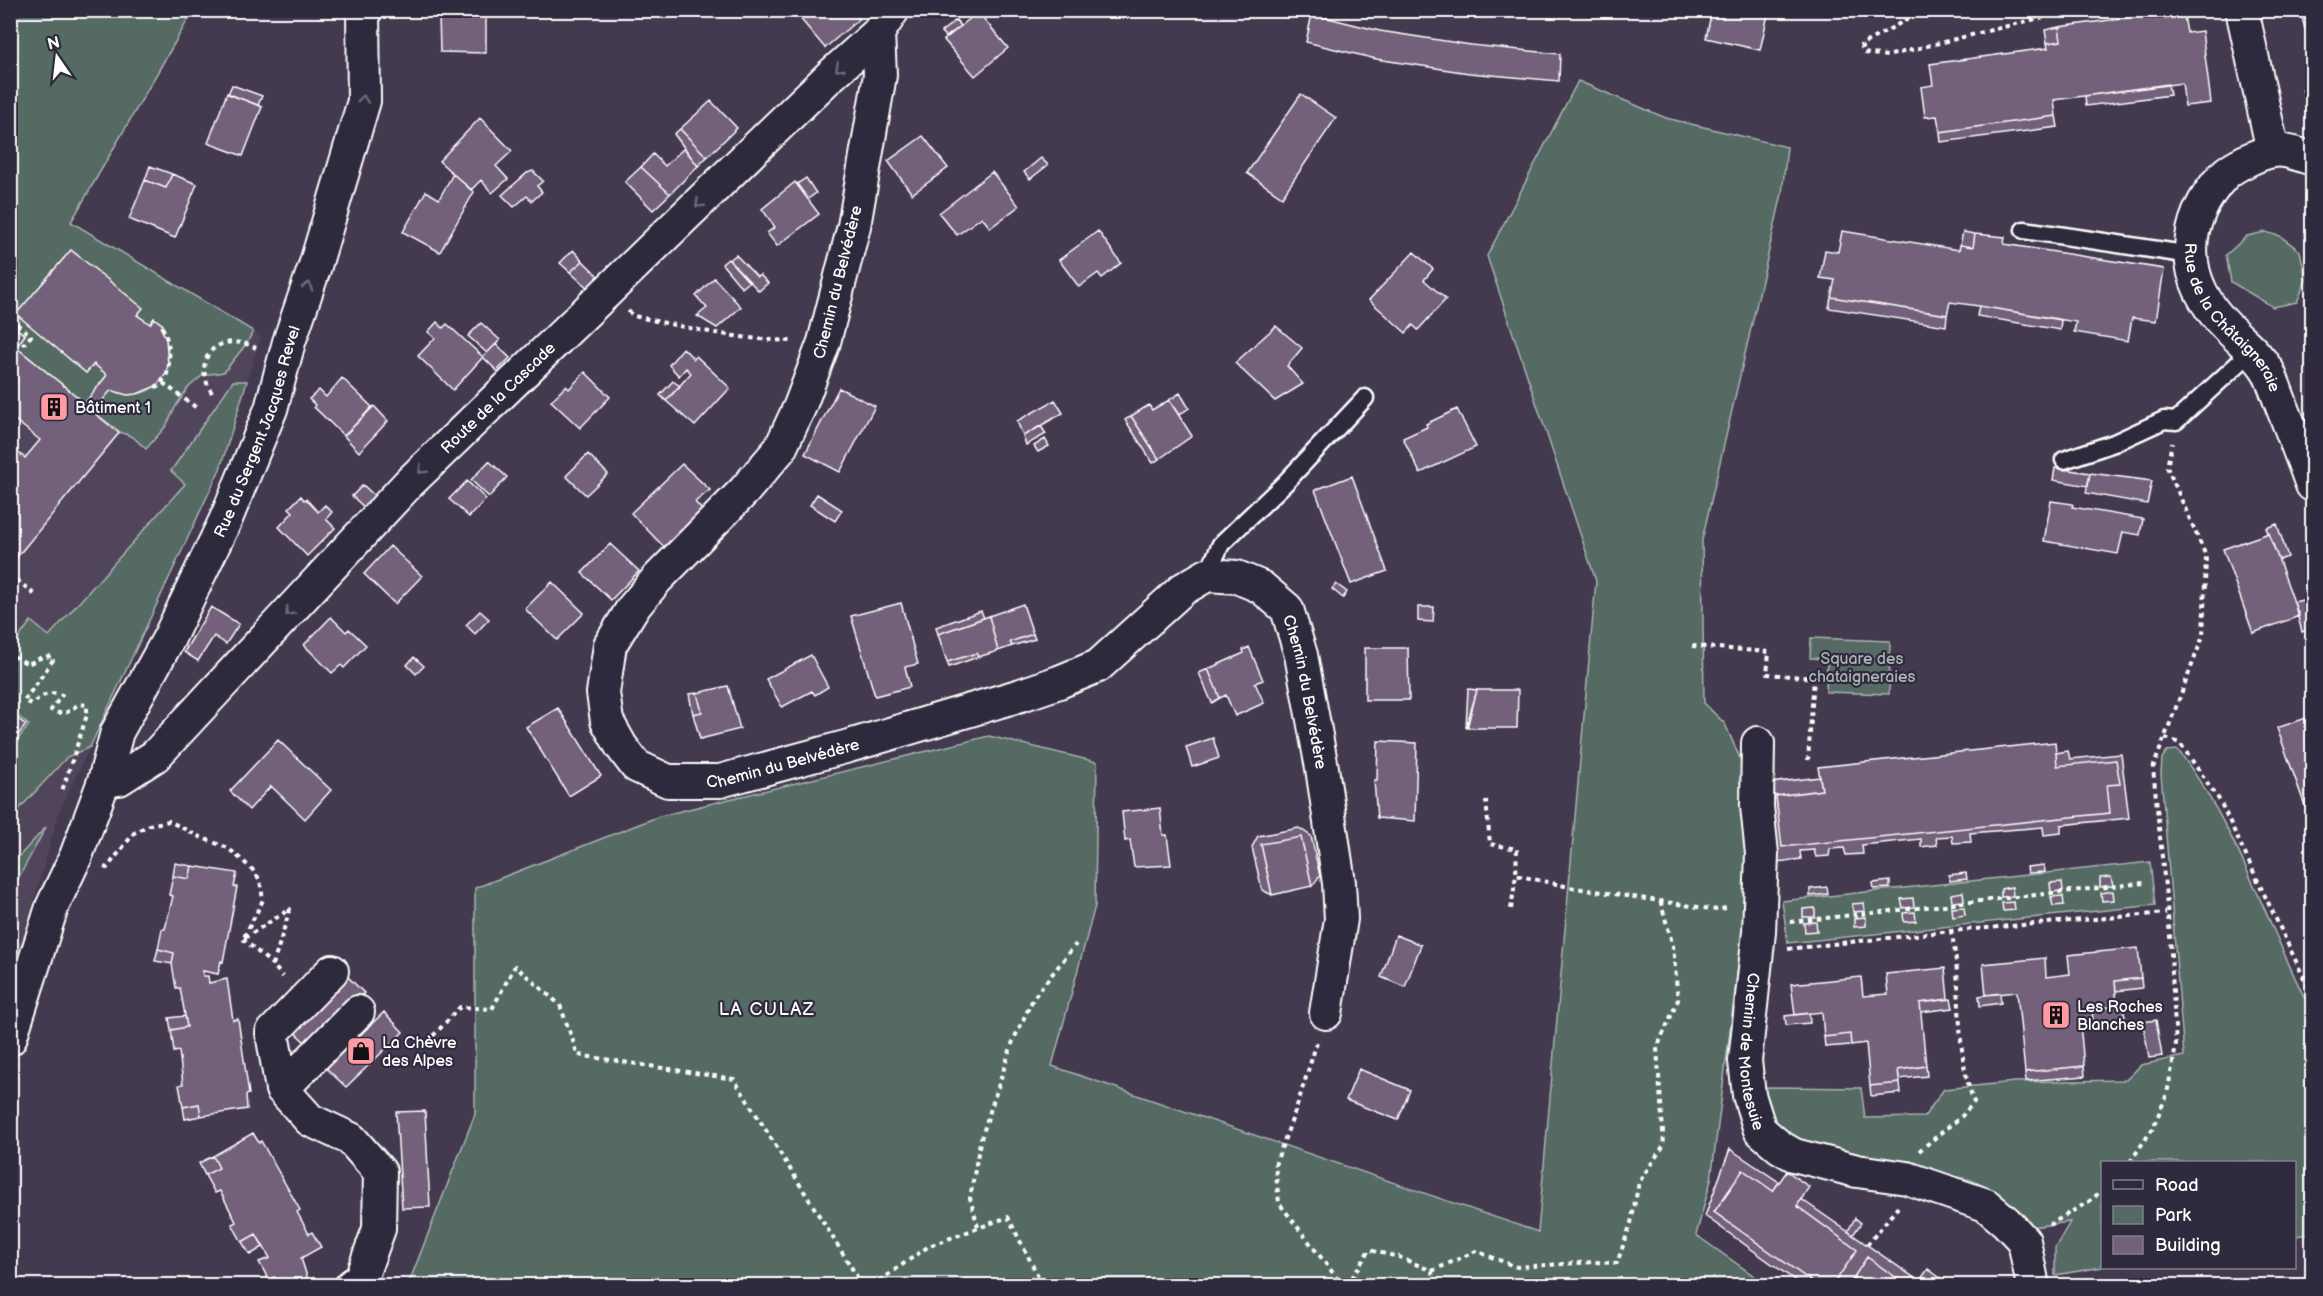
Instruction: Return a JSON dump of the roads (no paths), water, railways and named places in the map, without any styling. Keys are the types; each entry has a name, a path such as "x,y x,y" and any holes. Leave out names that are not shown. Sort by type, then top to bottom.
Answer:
{"street":[{"name":"Rue du Sergent Jacques Revel","path":"10,1039 52,907 104,781 117,732 169,638 226,519 271,409 289,342 315,266 364,101 363,10"},
{"path":"2242,10 2273,151 2288,152 2313,159"},
{"name":"Route de la Cascade","path":"104,781 119,779 155,756 408,484 606,295 885,22"},
{"name":"Chemin du Belvédère","path":"885,22 880,75 854,226 824,342 800,406 780,449 744,491 657,579 632,609 610,645 603,693 607,721 636,766 668,781 720,781 1021,695 1098,666 1183,589 1207,575 1237,577 1261,587 1287,609 1301,655 1322,768 1339,883 1341,919 1326,1013"},
{"name":"Rue de la Châtaigneraie","path":"2273,151 2244,162 2228,172 2212,188 2195,219 2190,242 2192,266 2201,290 2227,327 2252,351 2268,372 2313,485"},
{"name":"Chemin de Montesuie","path":"1758,743 1756,806 1762,854 1759,939 1745,1061 1749,1095 1760,1130 1780,1147 1794,1155 1846,1168 1916,1169 1986,1205 2024,1241 2033,1286"},
{"path":"332,971 272,1033 282,1089 310,1120 351,1139 380,1172 379,1229 361,1278 351,1286"},
{"path":"282,1089 358,1012"}],"lane":[{"path":"2024,230 2191,255"},
{"path":"2064,460 2114,443 2164,420 2176,421 2252,351"},
{"path":"1207,575 1221,544 1284,484 1365,398"}],"place":[{"name":"Bâtiment 1","path":"54,407"},
{"name":"Les Roches Blanches","path":"2056,1015"},
{"name":"La Chèvre des Alpes","path":"361,1051"}],"district":[{"name":"LA CULAZ","path":"767,1009"}],"park label":[{"name":"Square des chataigneraies","path":"1862,667"}]}
